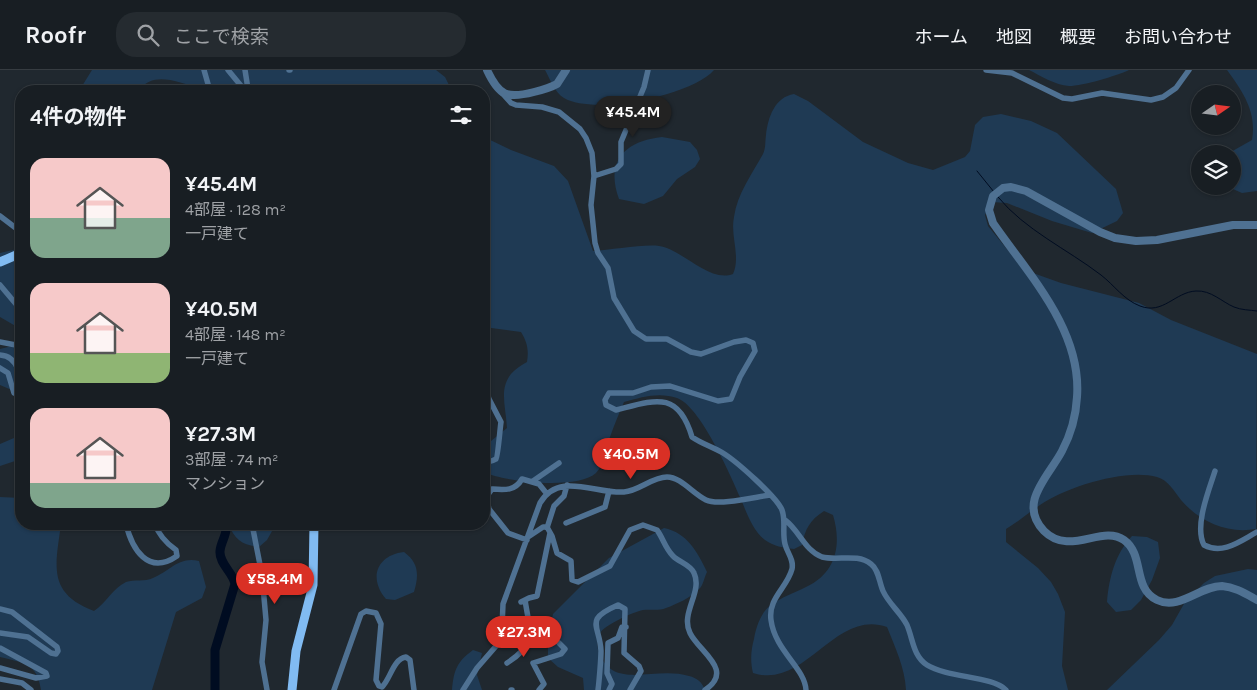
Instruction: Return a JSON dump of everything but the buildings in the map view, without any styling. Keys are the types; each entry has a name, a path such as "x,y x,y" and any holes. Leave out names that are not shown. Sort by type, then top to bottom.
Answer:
{"main road":[{"path":"0,262 15,256"},
{"path":"292,690 296,651 313,585 314,530"}],"street":[{"path":"204,70 208,85"},
{"path":"228,70 240,85"},
{"path":"245,70 247,85"},
{"path":"487,70 494,84 511,103 553,109 568,117 586,138 592,153 594,176 591,205 595,243 598,254 608,268 614,298 634,331 646,338 667,339 691,352 700,354 746,340 754,343 756,351 743,371 731,399 718,401 670,386 660,385 633,393 609,393 605,400 606,405 616,410 652,401 666,402 676,407 687,419 692,438 726,455 782,508 785,520 785,543 792,564 788,579 772,603 771,620 776,639 803,677 806,690"},
{"path":"502,93 517,96 552,87 560,81 566,70"},
{"path":"594,176 616,169 621,164 621,142 638,103 648,70"},
{"path":"986,70 1012,73 1063,98 1072,99 1107,93 1151,100 1163,97 1176,88 1189,70"},
{"path":"1257,225 1233,225 1156,240 1136,241 1115,238 1100,232 1026,192 1011,187 1002,188 993,196 989,210 993,223 1062,325 1072,350 1076,371 1077,397 1072,426 1061,454 1035,493 1034,507 1037,521 1045,532 1060,540 1073,542 1106,536 1120,537 1126,541 1138,558 1143,587 1159,601 1175,602 1206,589 1221,586 1235,589 1257,600"},
{"path":"0,216 15,227"},
{"path":"0,285 15,303"},
{"path":"0,342 15,345"},
{"path":"0,355 8,357 15,364"},
{"path":"0,368 8,372 15,393"},
{"path":"490,401 501,422 498,436 498,455 496,459 490,461"},
{"path":"533,482 558,463"},
{"path":"1215,471 1203,510 1201,539 1204,544 1220,549 1228,547 1257,532"},
{"path":"463,690 477,668 497,645 502,627 502,604 540,503 554,488 567,485 609,490 632,490 667,477 676,480 707,500 716,502 770,495"},
{"path":"490,492 492,489 507,490 517,486 522,479 539,484 547,494"},
{"path":"507,663 528,647 529,635 523,601 537,596 554,506 564,496 567,485"},
{"path":"566,523 582,518 604,506 609,490"},
{"path":"490,510 508,533 528,538"},
{"path":"785,520 792,524 814,552 822,557 861,559 871,564 877,572 890,603 907,626 915,651 928,666 947,673 998,684 1006,690"},
{"path":"528,538 543,527 549,531 557,553 571,561 572,580 578,582 610,566 630,530 643,525 657,530 670,554 694,572 696,580 687,624 690,634 711,658 716,672 715,680 705,690"},
{"path":"128,530 131,542 144,558 155,563 177,556 176,550 166,542 157,530"},
{"path":"253,530 266,620 262,662 267,690"},
{"path":"598,690 601,651 595,627 596,621 600,615 618,604 625,609 624,653 639,666 641,672 630,690"},
{"path":"0,609 12,612 57,647 58,651 56,654 52,653 28,637 0,633"},
{"path":"334,690 345,663 356,624 361,614 370,611 376,613 381,624 376,680 379,686 382,687 387,682 397,662 406,657 410,660 414,690"},
{"path":"609,690 612,684 607,673 608,643 618,638 622,627 626,627"},
{"path":"539,690 544,684 533,663 561,654 565,649 559,642"},
{"path":"0,648 46,673 47,676 36,678 0,668"},
{"path":"0,679 22,683 30,690"}],"shaded area":[{"path":"92,70 436,70 445,77 449,85 189,85 158,79 145,85 83,85"},
{"path":"545,70 714,70 703,79 665,95 620,104 598,105 578,103 564,98 555,89"},
{"path":"1029,70 1129,70 1099,80 1069,86 1053,82"},
{"path":"1227,70 1257,70 1257,191 1242,193 1241,146 1252,140 1253,130 1251,111 1241,91 1241,85 1237,85"},
{"path":"794,94 808,101 863,142 908,163 933,170 965,157 970,151 975,125 983,117 1001,114 1031,121 1057,133 1116,189 1123,213 1117,221 1092,233 1052,221 1007,203 992,202 985,215 988,226 1015,259 1033,273 1061,283 1139,303 1171,320 1257,354 1256,529 1235,530 1215,525 1188,508 1164,481 1157,477 1129,475 1113,477 1080,486 1051,498 1006,529 1006,542 1038,568 1051,582 1065,612 1062,666 1068,690 906,690 902,666 887,627 868,625 851,629 835,638 805,661 789,670 772,675 753,673 752,647 764,612 779,600 816,581 830,566 834,557 837,537 833,515 824,511 815,518 805,534 802,545 794,549 772,544 765,540 756,531 750,520 722,458 704,427 686,404 677,398 657,395 624,402 608,441 601,465 596,473 587,478 558,483 541,483 507,479 490,474 490,444 507,428 504,398 506,382 517,368 527,362 528,349 521,332 490,328 490,140 554,166 568,181 593,251 636,246 659,246 668,248 705,270 724,276 733,274 735,267 736,253 733,224 738,200 764,152 767,128 771,115 777,104 787,96"},
{"path":"662,137 690,142 697,150 700,159 695,167 677,179 663,196 644,204 619,199 615,186 615,174 621,155 628,148 638,143"},
{"path":"15,249 15,326 0,317 0,253"},
{"path":"15,346 15,391 0,385 0,349"},
{"path":"15,437 15,461 0,466 0,444"},
{"path":"0,497 15,498 15,530 60,530 57,564 61,586 79,604 94,611 117,588 126,582 150,579 180,562 199,561 206,587 202,598 176,612 152,690 41,690 33,669 22,663 0,657"},
{"path":"664,528 679,534 695,550 707,572 702,586 692,595 675,605 661,609 638,611 613,623 600,633 597,641 598,650 607,666 615,672 637,675 663,673 689,676 699,681 705,690 584,690 583,678 558,667 548,658 548,639 553,614 609,558"},
{"path":"232,530 273,530 267,540 259,547 240,541"},
{"path":"1132,536 1147,537 1158,542 1160,558 1152,580 1141,600 1131,610 1116,612 1107,602 1109,584 1117,558"},
{"path":"404,552 413,560 415,565 417,580 414,592 395,600 386,599 377,583 378,569 387,558"},
{"path":"1248,569 1257,570 1257,690 1107,690 1159,640 1172,625 1185,602 1204,583 1215,576"},
{"path":"473,650 482,653 477,675 482,690 452,690 457,667 463,658"}],"waterway":[{"path":"977,171 994,192"},
{"path":"998,197 1033,229 1088,266 1129,300 1140,306 1156,308 1189,292 1201,291 1207,292 1237,308 1257,311"},
{"path":"215,690 215,650 235,584 220,556 226,530"}]}
